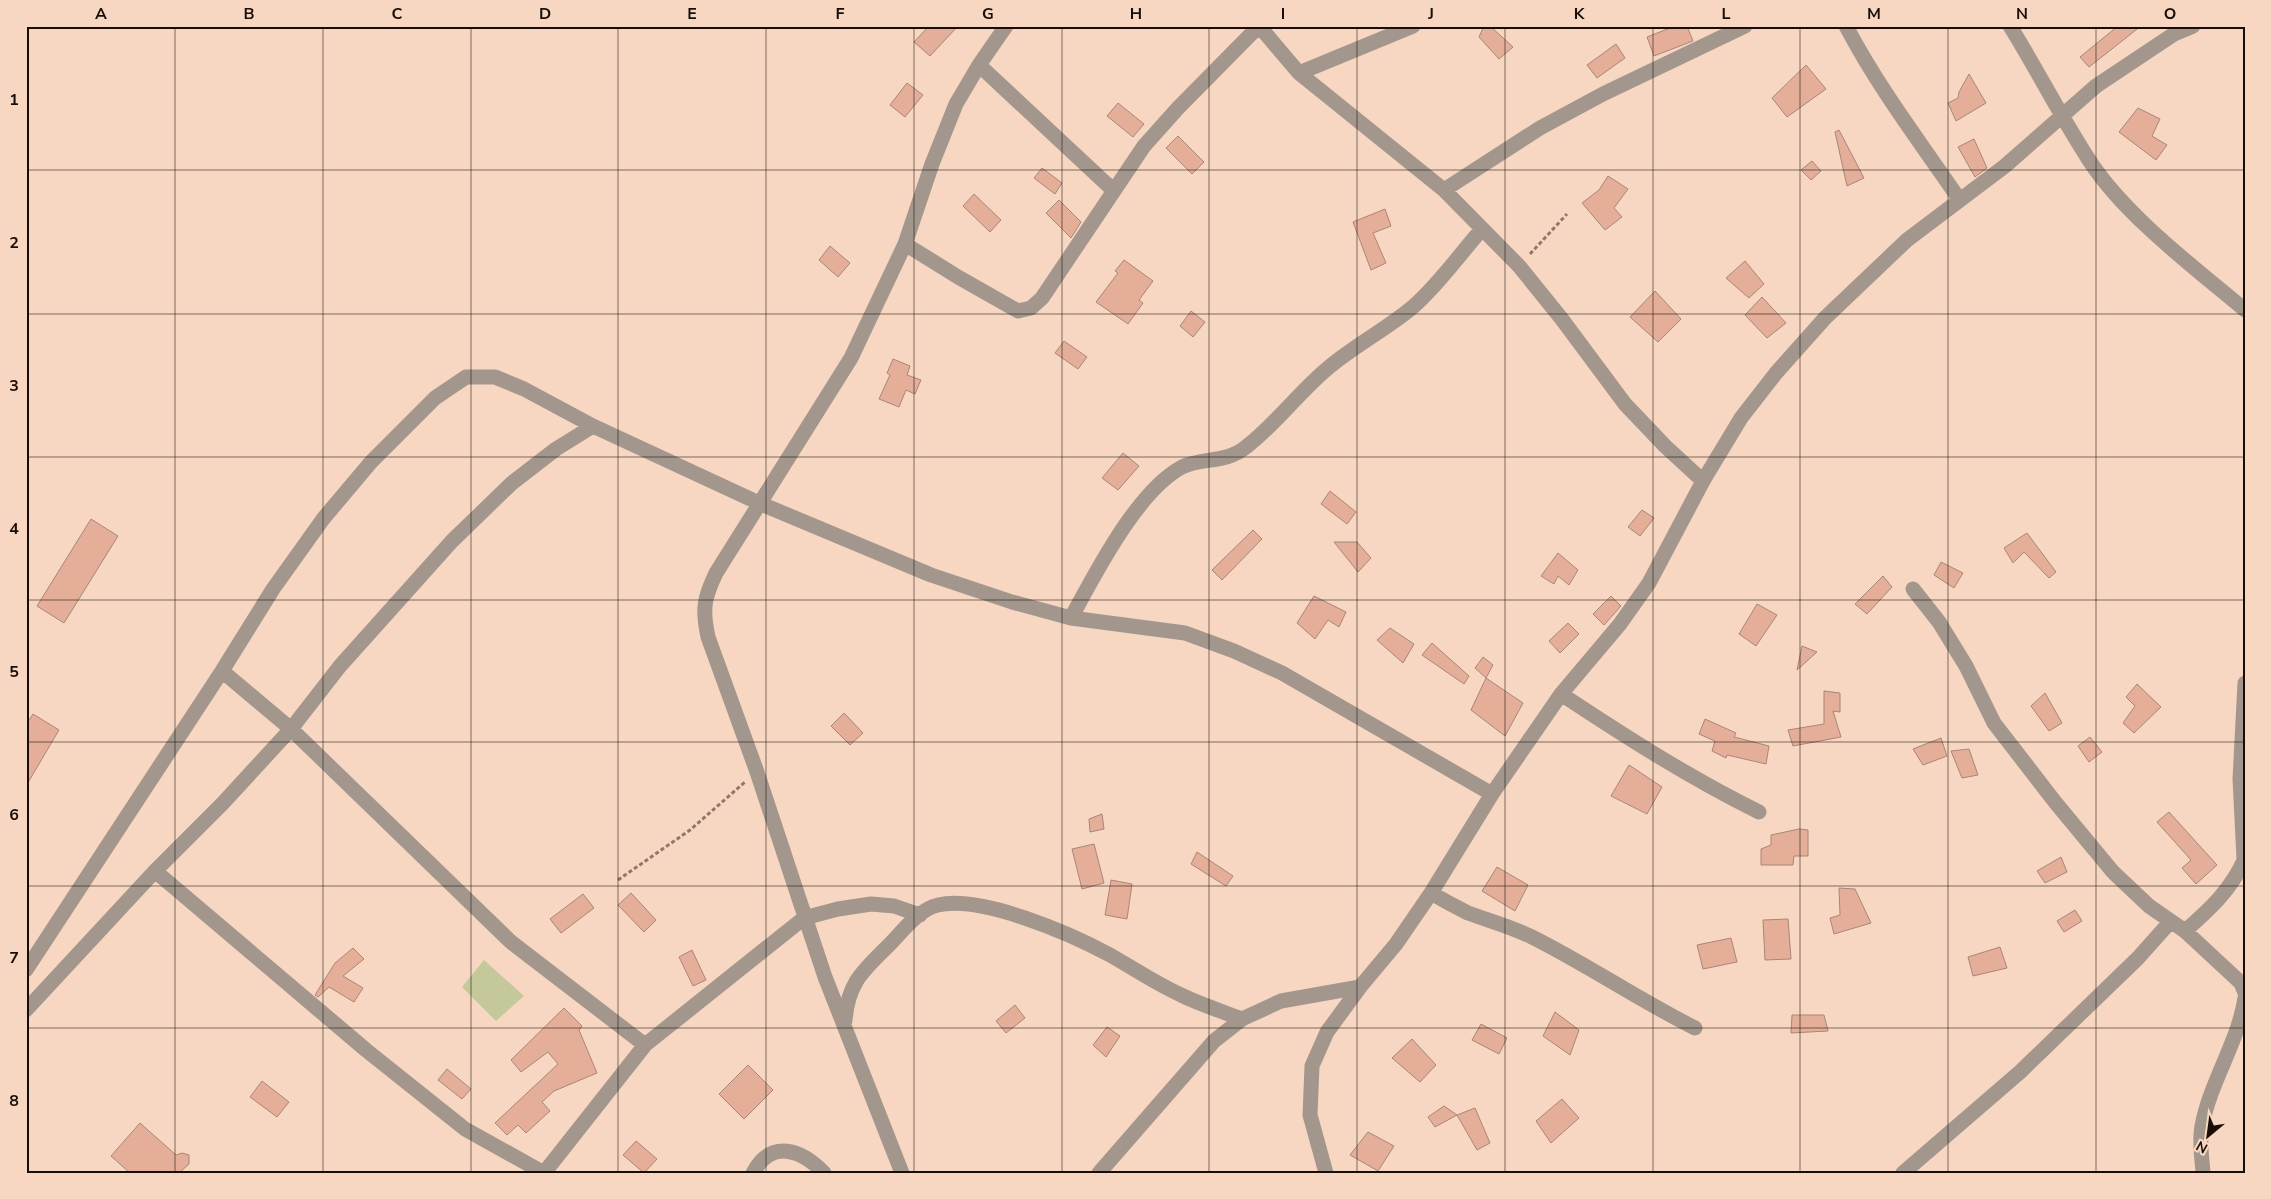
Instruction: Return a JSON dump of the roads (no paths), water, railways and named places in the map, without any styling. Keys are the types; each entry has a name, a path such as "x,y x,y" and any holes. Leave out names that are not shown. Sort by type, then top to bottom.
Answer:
{"street":[{"path":"902,1173 804,918 757,772 708,637 704,616 707,592 716,573 851,358 906,244 932,164 956,104 979,65 1006,26"},
{"path":"906,244 1000,302 1018,310 1031,308 1042,298 1144,146 1178,108 1259,26 1299,73 1444,190 1519,266 1561,318 1625,404 1665,446 1703,481"},
{"path":"1299,73 1413,26"},
{"path":"1444,190 1540,128 1603,94 1745,26"},
{"path":"1846,26 1861,55 1892,104 1959,199"},
{"path":"2010,26 2092,164 2129,208 2191,265 2245,310"},
{"path":"1326,1173 1310,1115 1312,1066 1326,1032 1396,944 1431,893 1492,794 1561,694 1620,624 1649,583 1703,481 1741,418 1776,373 1825,318 1907,240 2005,166 2096,86 2174,34 2193,26"},
{"path":"979,65 1113,190"},
{"path":"1070,618 1100,565 1138,508 1166,477 1184,466 1221,459 1239,453 1254,441 1292,401 1328,368 1415,305 1482,229"},
{"path":"26,970 222,671 272,589 323,518 371,462 435,398 466,377 495,377 524,389 592,426 759,502 931,575 1012,602 1070,618 1185,633 1234,651 1282,673 1492,794"},
{"path":"26,1010 155,871 223,803 291,729 340,666 452,541 512,483 556,449 592,426"},
{"path":"1913,589 1939,622 1966,666 1994,723 2055,802 2113,872 2149,906 2185,931 2241,984 2245,993"},
{"path":"222,671 291,729 511,942 645,1046"},
{"path":"2185,931 2226,892 2245,859 2240,779 2245,683"},
{"path":"1561,694 1650,753 1707,786 1759,812"},
{"path":"155,871 457,1124 544,1173 645,1046 804,918 838,909 871,904 894,906 920,915"},
{"path":"1431,893 1468,912 1508,926 1532,937 1584,964 1657,1009 1695,1028"},
{"path":"844,1025 846,1000 855,982 868,966 920,915 937,905 945,904 962,904 1002,911 1053,929 1108,954 1178,994 1242,1019"},
{"path":"1903,1173 2020,1072 2138,958 2171,922"},
{"path":"1099,1173 1214,1041 1242,1019 1281,1001 1360,987"},
{"path":"2204,1173 2202,1128 2210,1095 2237,1028 2245,998"},
{"path":"753,1173 758,1163 772,1152 792,1151 814,1162 824,1173"}]}
